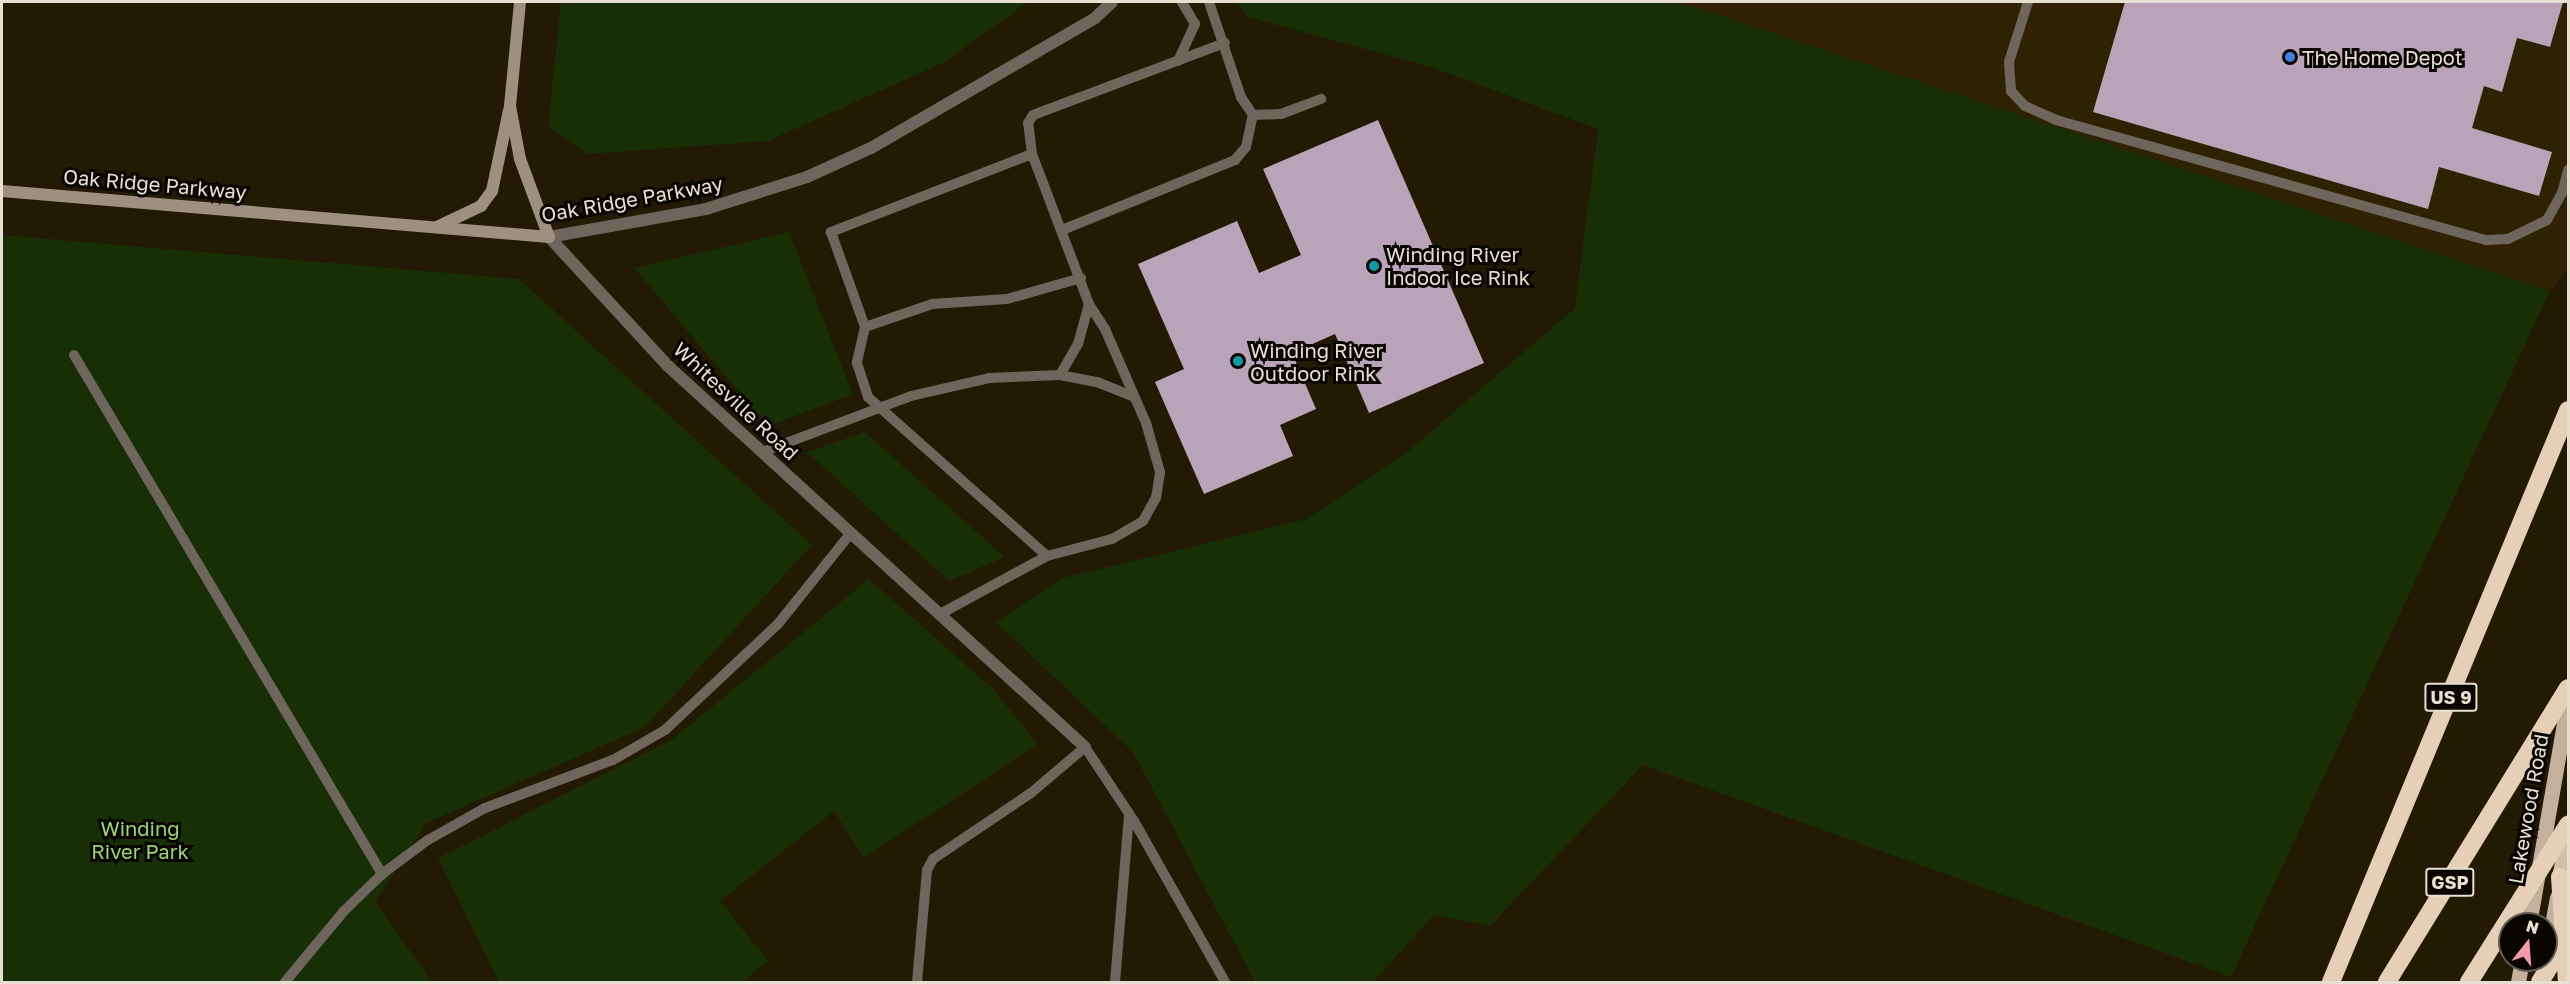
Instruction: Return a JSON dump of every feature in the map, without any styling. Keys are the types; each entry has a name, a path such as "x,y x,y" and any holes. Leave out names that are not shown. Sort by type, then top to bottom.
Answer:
{"highway":[{"name":"US 9","path":"2331,982 2568,410"},
{"name":"GSP","path":"2387,982 2513,781 2568,688"},
{"path":"2469,982 2568,825"},
{"path":"2567,982 2560,877 2568,838"},
{"path":"2541,982 2568,936"}],"main road":[{"name":"Whitesville Road","path":"520,2 510,106 520,159 549,237"},
{"path":"436,227 481,206 492,191 510,106"},
{"name":"Oak Ridge Parkway","path":"2,191 549,237"},
{"name":"Lakewood Road","path":"2531,912 2568,701"},
{"path":"2554,912 2560,877"}],"street":[{"name":"Oak Ridge Parkway","path":"549,237 706,209 807,177 871,148 1095,18 1112,2"},
{"name":"Whitesville Road","path":"549,237 668,366 1085,747"}],"lane":[{"path":"1178,61 1195,24 1182,2"},
{"path":"1062,230 1235,160 1246,147 1253,115 1241,98 1226,43 1209,2"},
{"path":"2028,2 2009,62 2011,91 2025,106 2056,120 2487,240 2508,239 2547,220 2562,193 2568,170"},
{"path":"940,614 1047,556 1112,539 1143,521 1155,498 1160,472 1146,423 1132,396 1105,329 1089,304 1032,154 1027,135 1034,115 1226,43"},
{"path":"1253,115 1281,114 1321,99"},
{"path":"1032,154 831,232 865,327 857,363 868,397 882,406 1047,556"},
{"path":"865,327 932,304 1007,299 1081,278"},
{"path":"1060,375 1082,336 1089,304"},
{"path":"74,355 382,874"},
{"path":"762,452 882,406 989,378 1060,375 1097,382 1132,396"},
{"path":"285,982 307,951 382,874 428,840 485,808 613,760 665,730 778,624 851,533"},
{"path":"917,982 927,870 933,859 1031,794 1085,747 1129,814 1225,982"},
{"path":"1115,982 1129,814"}],"shaded area":[{"path":"1679,2 2568,2 2568,270 2550,291"}],"green space":[{"path":"561,2 1028,2 943,63 768,141 588,154 548,126"},
{"path":"1236,2 1679,2 2550,291 2231,977 1643,765 1490,926 1434,915 1373,982 1255,982 1133,752 996,622 1062,578 1306,519 1406,453 1575,308 1598,129 1431,67 1248,17"},
{"path":"789,232 853,394 768,426 634,268"},
{"name":"Winding River Park","path":"2,235 519,279 812,545 645,727 426,823 375,902 432,982 2,982"},
{"path":"865,432 1005,557 949,581 807,452"},
{"path":"869,579 993,689 1038,744 864,858 834,811 720,901 768,961 742,982 499,982 438,858 670,741"}],"building":[{"name":"The Home Depot","path":"2125,2 2563,2 2550,47 2517,38 2502,92 2484,86 2472,128 2552,152 2539,196 2439,167 2428,209 2093,112"},
{"path":"1378,120 1484,363 1369,413 1335,334 1292,353 1316,409 1280,425 1293,456 1204,494 1155,382 1184,369 1138,264 1237,221 1259,273 1301,255 1263,169"}],"place":[{"name":"The Home Depot","path":"2290,57"},
{"name":"Winding River Indoor Ice Rink","path":"1374,266"},
{"name":"Winding River Outdoor Rink","path":"1238,361"}]}
